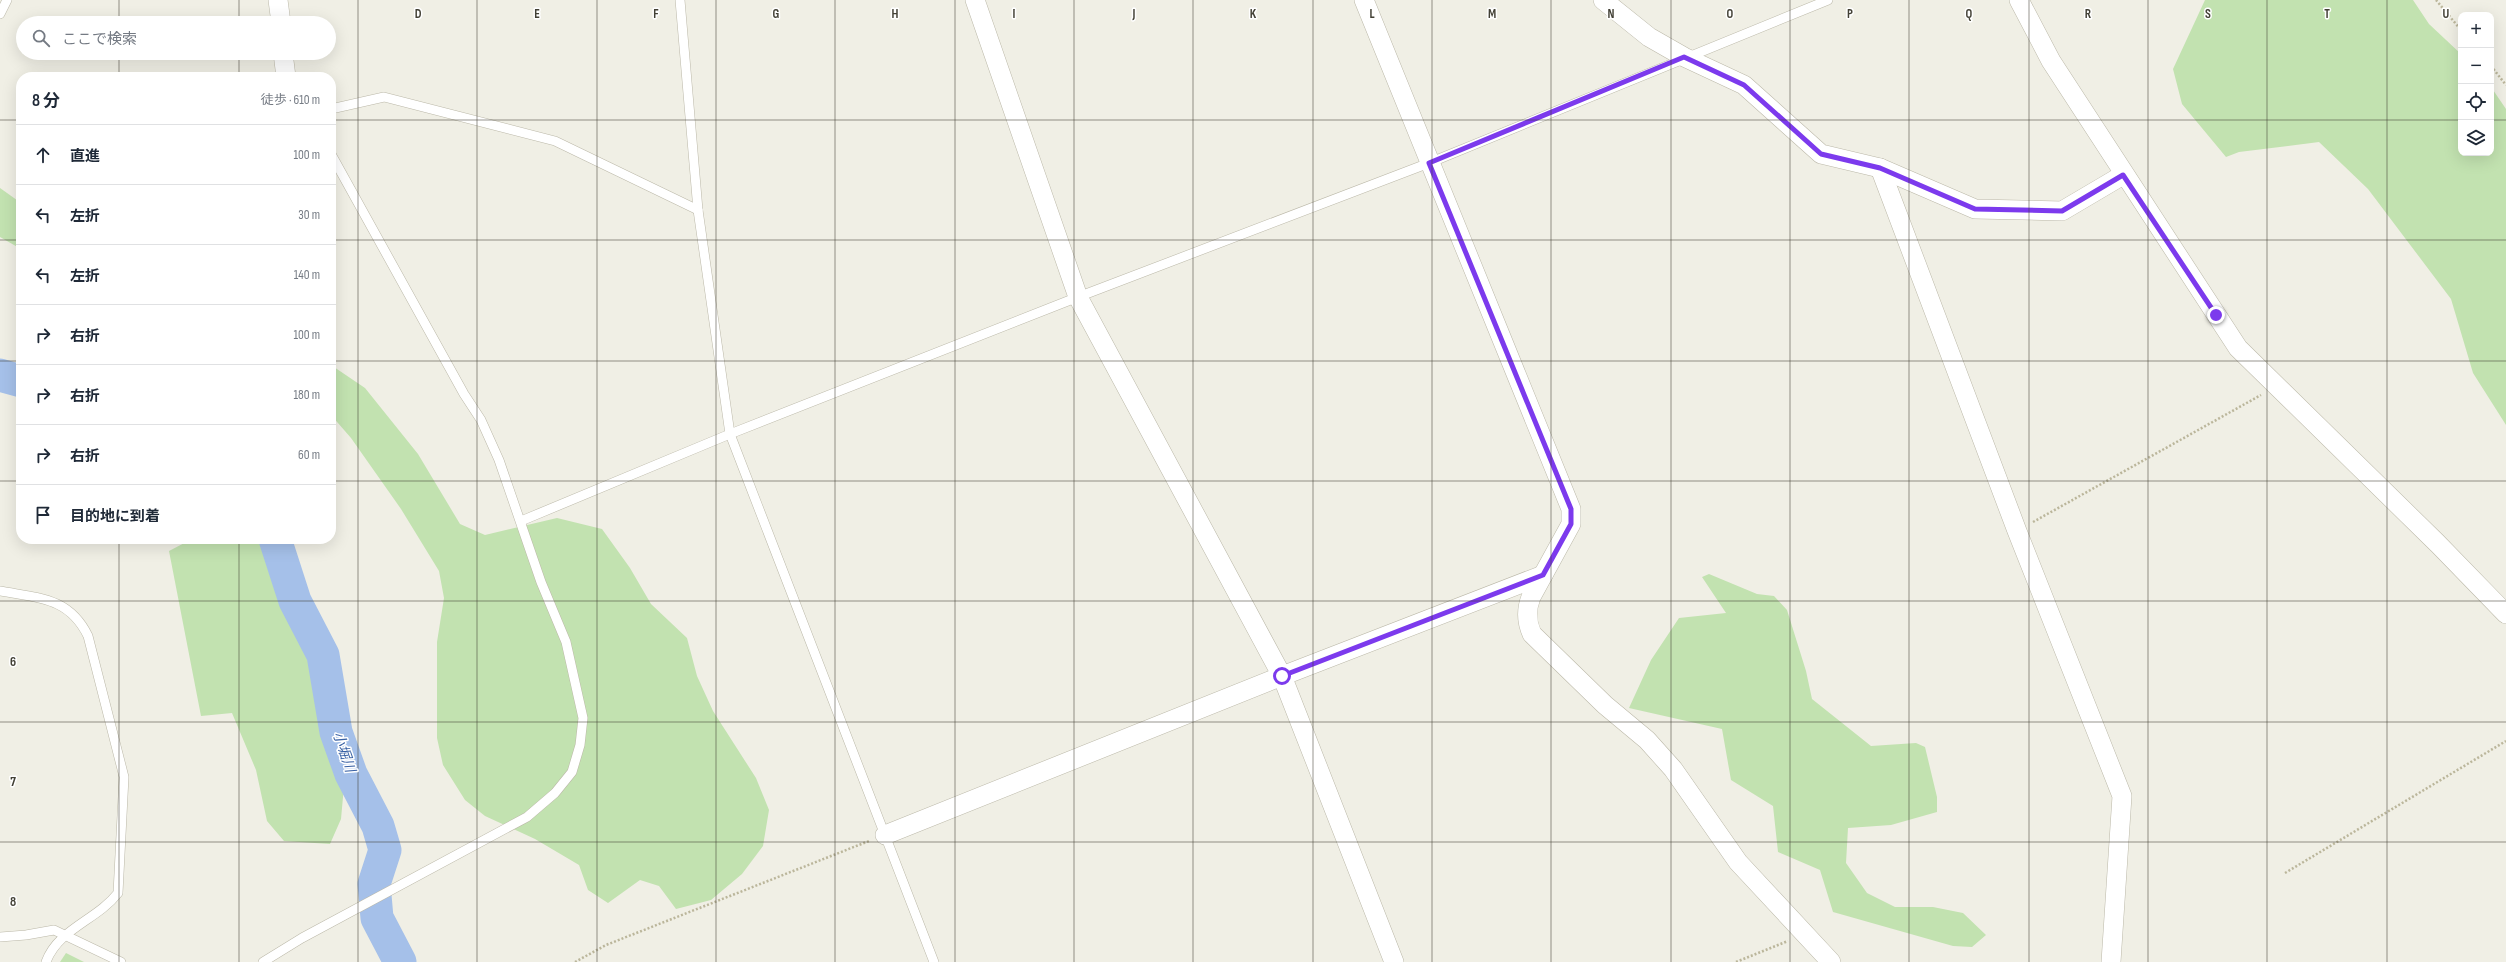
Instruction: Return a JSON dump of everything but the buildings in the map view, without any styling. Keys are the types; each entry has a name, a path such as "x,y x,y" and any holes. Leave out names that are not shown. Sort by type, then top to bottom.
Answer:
{"street":[{"path":"278,0 279,16"},
{"path":"975,0 1078,296 1282,676 1394,962"},
{"path":"1364,0 1571,509 1571,524 1543,575 1527,609 1527,624 1532,634 1605,705 1652,746 1673,769 1738,862 1831,962"},
{"path":"1603,0 1649,37 1684,57 1744,85 1821,154 1880,168 1975,209 2062,211 2123,175"},
{"path":"2019,0 2051,61 2123,175 2238,348 2276,387 2438,544 2506,614"},
{"path":"284,60 285,72"},
{"path":"1880,168 2017,531 2122,796 2111,962"},
{"path":"885,835 1282,676 1543,575"}],"lane":[{"path":"0,14 7,0"},
{"path":"680,0 698,210 730,434 934,962"},
{"path":"521,521 730,434 1078,296 1429,163 1684,57 1828,0"},
{"path":"336,108 384,97 555,141 698,210"},
{"path":"263,962 302,938 382,897 527,817 555,793 572,772 580,744 583,718 566,642 541,582 499,460 481,420 464,394 336,163"},
{"path":"0,591 62,605 74,613 82,623 88,636 123,768 118,893 109,905 64,935 46,962"},
{"path":"0,937 26,935 54,930 122,962"}],"path":[{"path":"2436,0 2458,26"},
{"path":"2494,70 2506,85"},
{"path":"2017,531 2276,387"},
{"path":"2285,873 2506,741"},
{"path":"575,962 606,945 885,835"},
{"path":"1736,962 1806,934"}],"green space":[{"path":"2205,0 2413,0 2429,24 2458,51 2458,156 2494,156 2494,91 2506,109 2506,425 2473,373 2451,299 2368,189 2319,142 2239,152 2226,157 2182,104 2173,69"},
{"path":"0,188 16,199 16,246 0,237"},
{"path":"336,368 365,388 418,454 460,524 485,535 557,518 602,529 630,568 651,604 687,638 697,676 713,711 756,778 769,810 763,846 742,874 711,900 676,909 659,886 640,880 608,903 588,890 579,865 535,839 485,816 465,800 443,765 437,738 437,642 444,598 439,571 401,509 351,438 336,421"},
{"path":"182,544 266,544 284,602 311,655 325,718 344,786 341,819 330,844 284,841 267,821 256,770 232,713 201,716 169,551"},
{"path":"1709,574 1757,594 1774,596 1787,610 1806,671 1812,699 1871,746 1916,743 1925,747 1937,797 1937,812 1891,825 1848,828 1846,863 1867,893 1895,907 1933,907 1963,913 1986,935 1972,947 1953,946 1833,912 1820,870 1778,852 1773,806 1731,780 1722,729 1629,708 1651,660 1679,618 1726,613 1702,577"},
{"path":"66,953 84,962 60,962"}],"waterway":[{"name":"小堀川","path":"0,375 16,380"},
{"name":"小堀川","path":"277,544 295,601 323,655 336,732 351,774 378,826 385,850 374,884 377,918 400,962"}],"route":[{"path":"1282,676 1543,575 1571,524 1571,509 1429,163 1684,57 1744,85 1821,154 1880,168 1975,209 2062,211 2123,175 2216,315"}]}
